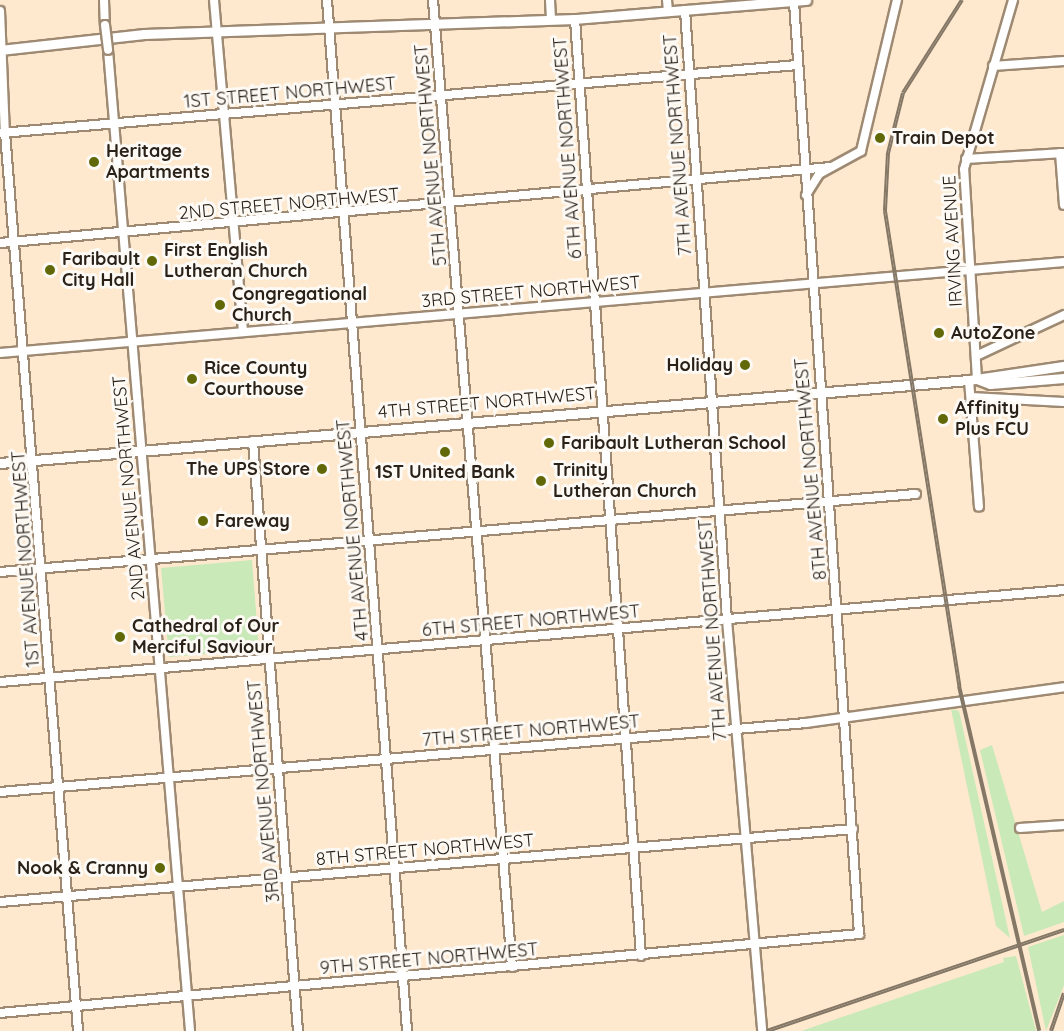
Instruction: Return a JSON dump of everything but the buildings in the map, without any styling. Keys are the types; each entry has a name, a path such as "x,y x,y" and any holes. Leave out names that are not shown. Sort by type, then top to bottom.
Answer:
{"main road":[{"path":"1,50 216,31 435,22 574,20 806,0"},
{"path":"973,379 989,373 1064,366"},
{"path":"973,379 990,384 1064,378"},
{"name":"4TH STREET NORTHWEST","path":"0,463 973,379"}],"street":[{"name":"2ND AVENUE NORTHWEST","path":"104,0 112,122 152,560 190,1031"},
{"path":"214,0 243,332"},
{"name":"4TH AVENUE NORTHWEST","path":"327,0 407,1031"},
{"name":"5TH AVENUE NORTHWEST","path":"433,0 512,967"},
{"path":"549,0 551,20"},
{"path":"667,0 668,12"},
{"path":"805,197 815,177 831,167 856,157 863,145 897,0"},
{"name":"IRVING AVENUE","path":"980,507 971,397 975,356 969,269 966,159 1013,0"},
{"name":"8TH AVENUE NORTHWEST","path":"794,1 805,197 845,718 859,934"},
{"name":"7TH AVENUE NORTHWEST","path":"685,10 695,182 735,728 762,1031"},
{"name":"1ST AVENUE NORTHWEST","path":"0,11 3,133 34,460 78,1031"},
{"name":"6TH AVENUE NORTHWEST","path":"574,20 641,956"},
{"path":"993,66 1064,61"},
{"name":"1ST STREET NORTHWEST","path":"3,133 798,65"},
{"path":"966,159 1062,153 1064,205"},
{"name":"2ND STREET NORTHWEST","path":"0,243 805,173 831,167"},
{"name":"3RD STREET NORTHWEST","path":"0,353 1064,262"},
{"path":"975,356 1064,315"},
{"path":"971,397 1064,402"},
{"name":"3RD AVENUE NORTHWEST","path":"253,441 276,768 298,1031"},
{"path":"0,572 916,494"},
{"name":"6TH STREET NORTHWEST","path":"0,682 1064,590"},
{"name":"7TH STREET NORTHWEST","path":"0,792 845,718 1064,687"},
{"path":"1020,828 1064,825"},
{"name":"8TH STREET NORTHWEST","path":"0,902 853,829"},
{"name":"9TH STREET NORTHWEST","path":"0,1013 755,947 859,934"}],"green space":[{"path":"252,560 259,650 169,657 161,568"},
{"path":"951,709 959,711 1010,938 996,926"},
{"path":"992,745 1042,912 1064,901 1064,922 1024,936 980,750"},
{"path":"1064,935 1064,985 1046,1031 1028,947"},
{"path":"1016,956 1036,1031 801,1031 1004,962 1003,958"}],"railway":[{"path":"962,0 903,93 888,153 885,211 959,686 1039,1031"},
{"path":"767,1031 1064,930"},
{"path":"1051,1031 1064,993"}],"place":[{"name":"Train Depot","path":"880,138"},
{"name":"Heritage Apartments","path":"94,162"},
{"name":"First English Lutheran Church","path":"152,261"},
{"name":"Faribault City Hall","path":"50,270"},
{"name":"Congregational Church","path":"220,305"},
{"name":"AutoZone","path":"939,333"},
{"name":"Holiday","path":"745,365"},
{"name":"Rice County Courthouse","path":"192,379"},
{"name":"Affinity Plus FCU","path":"943,419"},
{"name":"Faribault Lutheran School","path":"549,443"},
{"name":"1ST United Bank","path":"445,452"},
{"name":"The UPS Store","path":"322,469"},
{"name":"Trinity Lutheran Church","path":"541,481"},
{"name":"Fareway","path":"203,521"},
{"name":"Cathedral of Our Merciful Saviour","path":"120,637"},
{"name":"Nook & Cranny","path":"160,868"}]}
